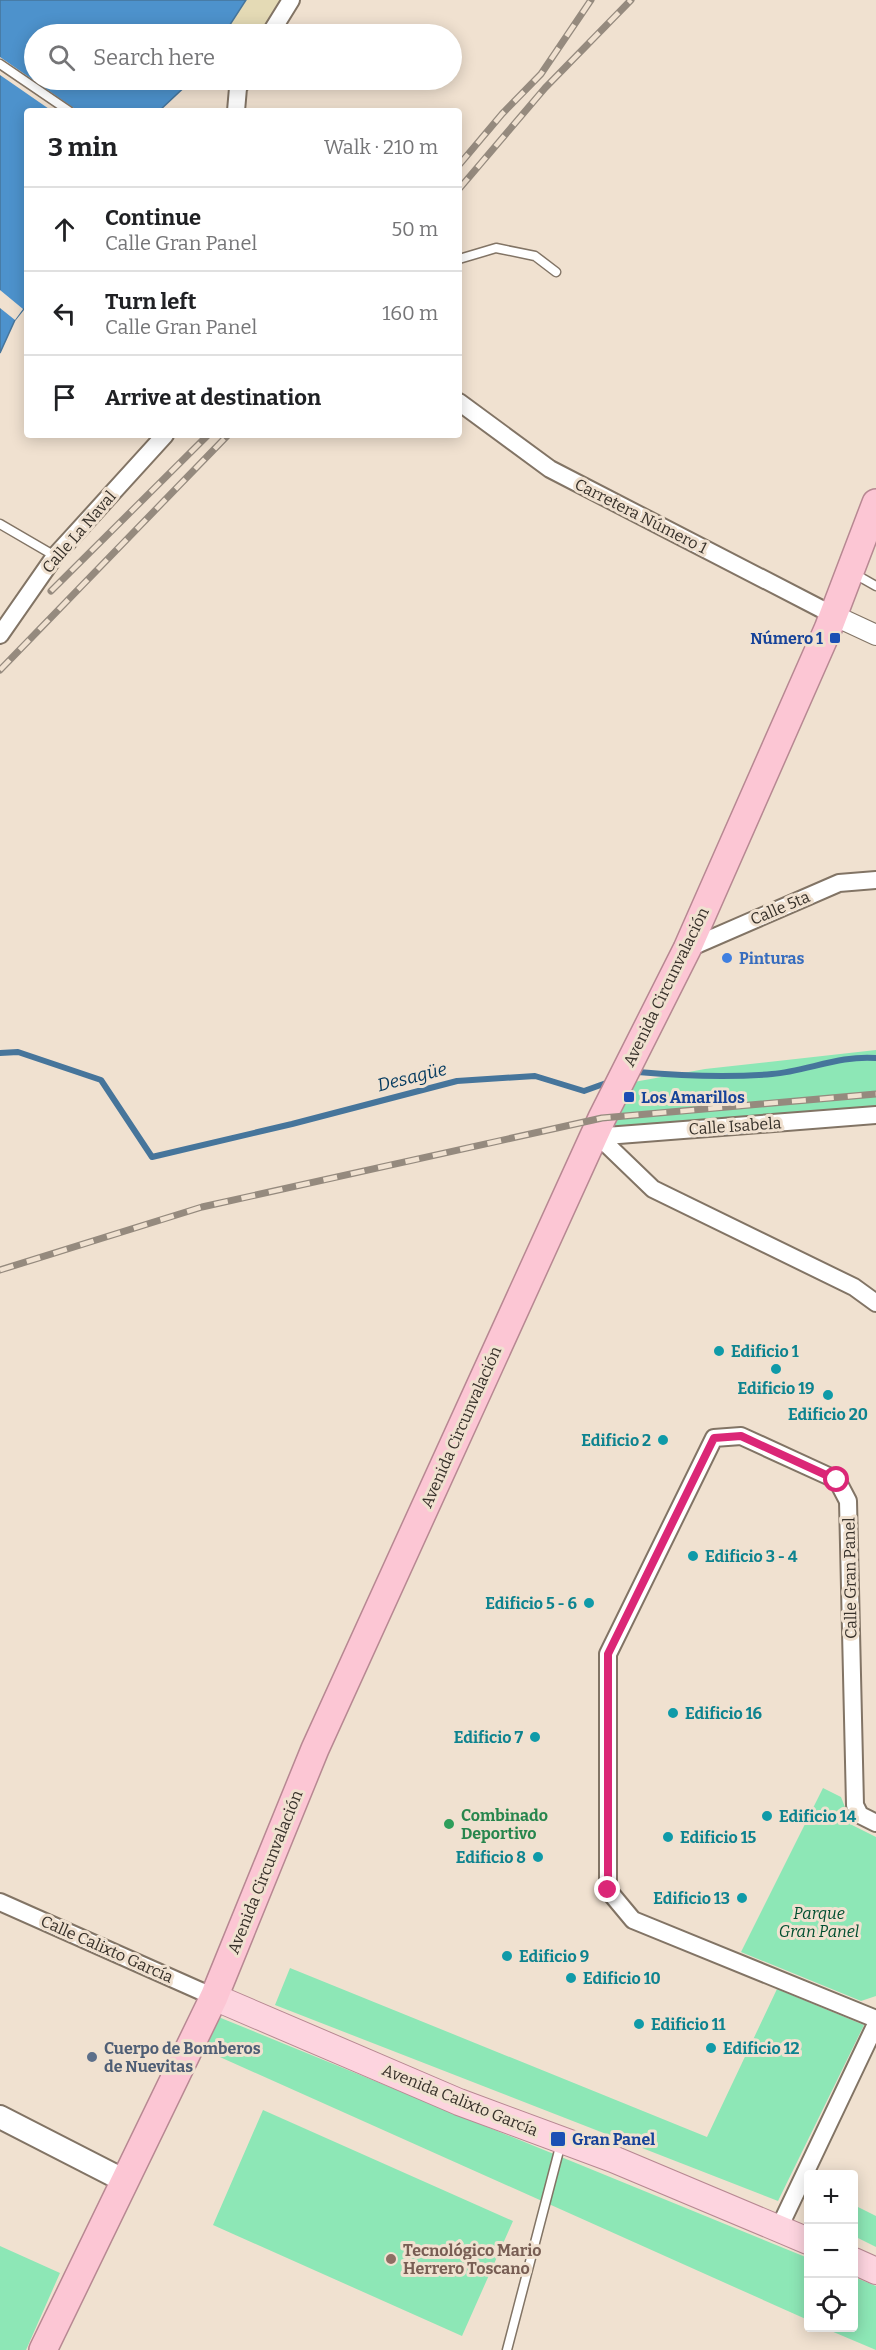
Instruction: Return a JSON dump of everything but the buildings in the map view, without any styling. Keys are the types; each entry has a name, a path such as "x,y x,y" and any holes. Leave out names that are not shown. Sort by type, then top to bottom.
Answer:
{"highway":[{"name":"Avenida Circunvalación","path":"43,2350 123,2180 214,1997 315,1749 622,1078 687,949 833,615 876,503"}],"main road":[{"name":"Avenida Calixto García","path":"214,1997 459,2102 562,2140 804,2239"},
{"path":"0,2117 123,2180"},
{"path":"858,2263 876,2271"}],"street":[{"path":"276,24 291,0"},
{"path":"236,108 238,90"},
{"name":"Carretera Número 1","path":"462,404 550,469 833,615"},
{"name":"Calle La Naval","path":"0,635 56,556 162,438"},
{"path":"833,615 872,629"},
{"name":"Calle 5ta","path":"687,949 839,883 876,880"},
{"name":"Calle Isabela","path":"595,1137 876,1115"},
{"path":"595,1137 653,1189 854,1287 876,1303"},
{"name":"Calle Gran Panel","path":"876,1823 860,1815 855,1805 848,1501 837,1480 741,1436 714,1438 608,1654 608,1890 633,1920 876,2019"},
{"name":"Calle Calixto García","path":"0,1902 214,1997"},
{"path":"779,2228 876,2024"}],"lane":[{"path":"0,64 24,80"},
{"path":"38,90 65,108"},
{"path":"462,258 496,248 535,256 556,272"},
{"path":"0,524 56,556"},
{"path":"850,572 876,586"},
{"path":"507,2350 562,2140"}],"green space":[{"path":"876,1050 876,1106 607,1129 634,1082 705,1069"},
{"name":"Parque Gran Panel","path":"823,1788 841,1797 852,1825 876,1837 876,1996 861,2001 741,1952"},
{"path":"290,1968 707,2137 777,1989 864,2025 778,2201 275,2005"},
{"path":"216,2016 804,2256 804,2318 202,2049"},
{"path":"263,2110 513,2221 462,2336 213,2225"},
{"path":"858,2207 876,2216 876,2247 858,2238"},
{"path":"0,2246 60,2273 26,2350 0,2350"},
{"path":"858,2279 876,2286 876,2350 833,2332 858,2332"}],"sand":[{"path":"246,0 285,0 270,24 230,24"}],"water":[{"path":"0,0 246,0 230,24 24,24 24,90 181,90 162,108 24,108 24,309 15,320 0,353"}],"pier":[{"path":"0,57 24,74 24,90 48,90 74,108 48,108 0,75"},
{"path":"0,290 23,309 15,320 0,308"}],"waterway":[{"name":"Desagüe","path":"0,1053 18,1052 101,1080 152,1157 292,1124 457,1081 535,1076 584,1091 609,1082"},
{"name":"Desagüe","path":"633,1074 638,1072 705,1076 755,1075 785,1072 849,1059 876,1058"}],"railway":[{"path":"462,161 502,114 541,74 591,0"},
{"path":"462,185 545,88 631,0"},
{"path":"51,591 205,438"},
{"path":"0,670 225,438"},
{"path":"0,1270 202,1207 602,1118 876,1094"}],"place":[{"name":"Número 1","path":"835,638"},
{"name":"Pinturas","path":"727,958"},
{"name":"Los Amarillos","path":"629,1097"},
{"name":"Edificio 1","path":"719,1351"},
{"name":"Edificio 19","path":"776,1369"},
{"name":"Edificio 20","path":"828,1395"},
{"name":"Edificio 2","path":"663,1440"},
{"name":"Edificio 3 - 4","path":"693,1556"},
{"name":"Edificio 5 - 6","path":"589,1603"},
{"name":"Edificio 16","path":"673,1713"},
{"name":"Edificio 7","path":"535,1737"},
{"name":"Edificio 14","path":"767,1816"},
{"name":"Combinado Deportivo","path":"449,1824"},
{"name":"Edificio 15","path":"668,1837"},
{"name":"Edificio 8","path":"538,1857"},
{"name":"Edificio 13","path":"742,1898"},
{"name":"Edificio 9","path":"507,1956"},
{"name":"Edificio 10","path":"571,1978"},
{"name":"Edificio 11","path":"639,2024"},
{"name":"Edificio 12","path":"711,2048"},
{"name":"Cuerpo de Bomberos de Nuevitas","path":"92,2057"},
{"name":"Gran Panel","path":"558,2139"},
{"name":"Tecnológico Mario Herrero Toscano","path":"391,2259"}],"route":[{"path":"608,1890 608,1654 714,1438 741,1436 837,1480"}]}
